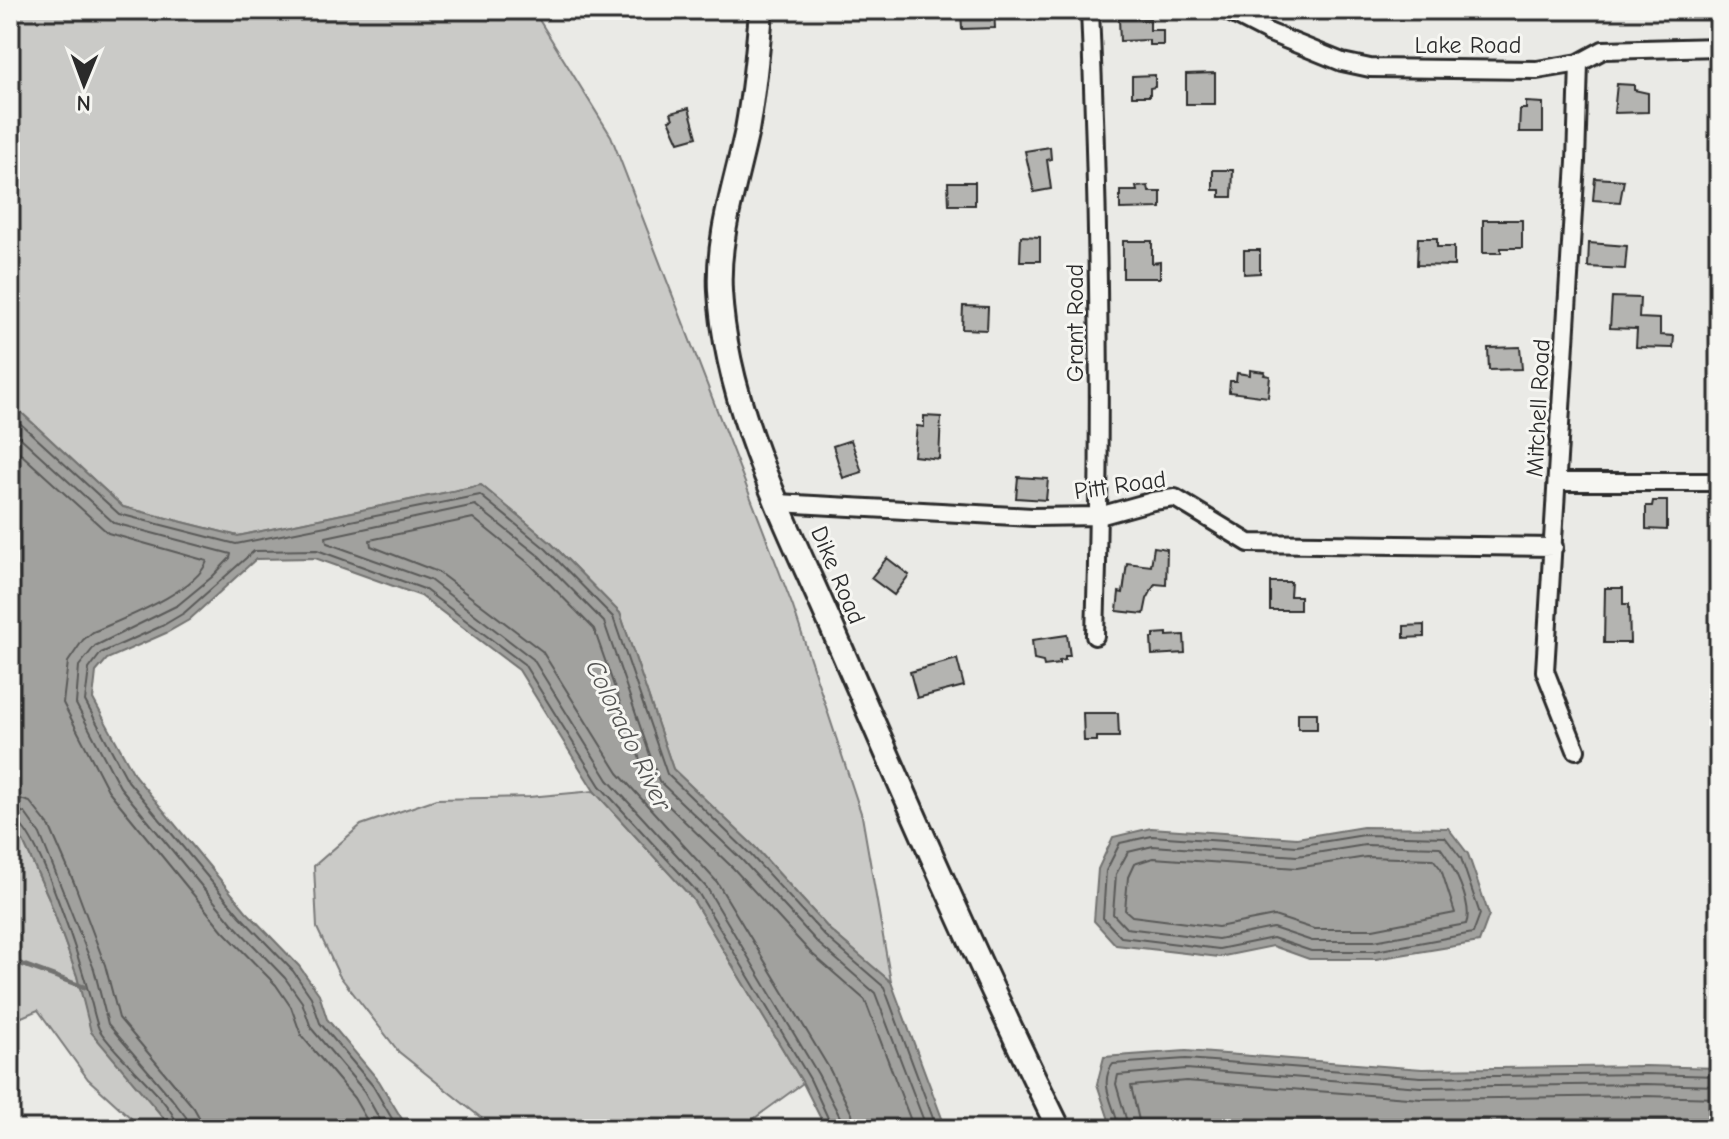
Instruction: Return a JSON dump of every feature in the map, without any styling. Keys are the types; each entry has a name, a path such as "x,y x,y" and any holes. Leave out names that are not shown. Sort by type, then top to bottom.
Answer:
{"street":[{"name":"Dike Road","path":"761,10 752,99 720,258 726,346 734,379 745,418 778,503 898,780 1012,1034 1059,1129"},
{"name":"Grant Road","path":"1090,10 1099,282 1099,516 1095,636"},
{"name":"Lake Road","path":"1225,10 1268,32 1342,62 1370,68 1537,70 1579,63 1603,50 1719,47"},
{"name":"Mitchell Road","path":"1576,750 1545,671 1576,162 1579,63"},
{"path":"1558,482 1719,482"},
{"name":"Pitt Road","path":"778,503 1032,517 1099,516 1175,498 1249,543 1554,547"}],"shaded area":[{"path":"10,10 533,10 611,136 793,607 862,816 891,982 830,930 755,847 673,769 620,613 551,543 481,485 238,536 123,507 10,402"},
{"path":"594,791 692,898 803,1083 748,1123 725,1129 495,1129 399,1052 339,975 317,928 314,866 361,825 436,799 529,797"},
{"path":"10,822 23,841 48,896 77,976 92,1032 173,1129 143,1129 88,1079 38,1010 10,1022"}],"water":[{"name":"Colorado River","path":"10,402 123,507 238,536 481,485 551,543 620,613 673,769 755,847 830,930 891,982 946,1129 826,1129 803,1083 692,898 594,791 519,670 421,596 315,558 256,559 189,620 107,659 96,672 93,699 135,776 246,911 299,966 319,994 327,1019 379,1081 408,1129 173,1129 91,1032 77,976 48,896 23,841 10,822"},
{"path":"1363,827 1448,828 1468,854 1489,915 1479,942 1376,959 1309,959 1273,946 1219,957 1116,945 1094,921 1098,869 1113,837 1151,828 1297,838"},
{"path":"1186,1051 1422,1069 1719,1068 1719,1129 1112,1129 1097,1084 1104,1057"}],"building":[{"path":"961,10 994,10 995,28 962,29"},
{"path":"1119,19 1150,19 1150,30 1163,30 1163,45 1149,45 1149,40 1120,41"},
{"path":"1215,73 1215,104 1186,104 1186,74"},
{"path":"1155,75 1155,87 1150,88 1150,96 1132,96 1132,76"},
{"path":"1617,84 1634,85 1634,90 1648,93 1648,112 1614,113"},
{"path":"1526,102 1543,103 1543,132 1519,132 1520,109 1526,109"},
{"path":"689,108 697,137 679,142 669,120 673,119 671,113"},
{"path":"1050,147 1051,159 1047,160 1051,189 1034,192 1025,151"},
{"path":"1213,170 1233,170 1232,197 1220,197 1220,190 1213,190"},
{"path":"1595,178 1624,180 1620,202 1593,200"},
{"path":"948,182 975,182 975,205 949,205"},
{"path":"1148,186 1149,192 1161,192 1161,208 1120,209 1120,191 1137,191 1136,187"},
{"path":"1483,220 1522,220 1522,248 1501,248 1501,253 1483,253"},
{"path":"1021,236 1040,237 1040,261 1020,261"},
{"path":"1418,238 1437,238 1437,247 1454,247 1454,266 1417,265"},
{"path":"1123,241 1152,241 1152,263 1160,262 1160,278 1123,278"},
{"path":"1589,243 1627,246 1625,269 1588,267"},
{"path":"1244,250 1260,250 1260,273 1244,274"},
{"path":"1612,297 1640,298 1639,318 1660,319 1660,335 1674,336 1673,348 1636,347 1637,329 1610,328"},
{"path":"963,306 988,307 987,330 962,329"},
{"path":"1520,347 1522,369 1489,370 1488,348"},
{"path":"1250,370 1270,376 1268,397 1229,392 1230,381 1236,381 1237,373 1250,375"},
{"path":"924,416 941,417 939,459 914,456 917,426 924,427"},
{"path":"851,440 862,472 843,478 833,446"},
{"path":"1018,477 1048,479 1046,500 1016,498"},
{"path":"1653,501 1667,501 1667,530 1646,529 1646,506 1652,506"},
{"path":"1154,547 1167,549 1166,585 1155,584 1144,614 1117,611 1127,563 1151,566"},
{"path":"887,558 909,575 894,595 871,578"},
{"path":"1270,582 1291,582 1290,596 1300,596 1300,610 1270,610"},
{"path":"1605,588 1623,588 1623,604 1629,604 1630,643 1604,643"},
{"path":"1424,625 1424,637 1404,638 1404,626"},
{"path":"1167,633 1167,636 1184,635 1185,653 1152,655 1151,638 1154,634"},
{"path":"1067,635 1070,656 1065,656 1065,660 1044,666 1043,662 1034,660 1032,640"},
{"path":"957,659 964,686 917,698 910,672"},
{"path":"1083,713 1118,713 1119,737 1097,737 1097,741 1084,741"},
{"path":"1298,713 1317,713 1317,729 1298,729"}],"waterway":[{"path":"10,960 84,987"}]}
